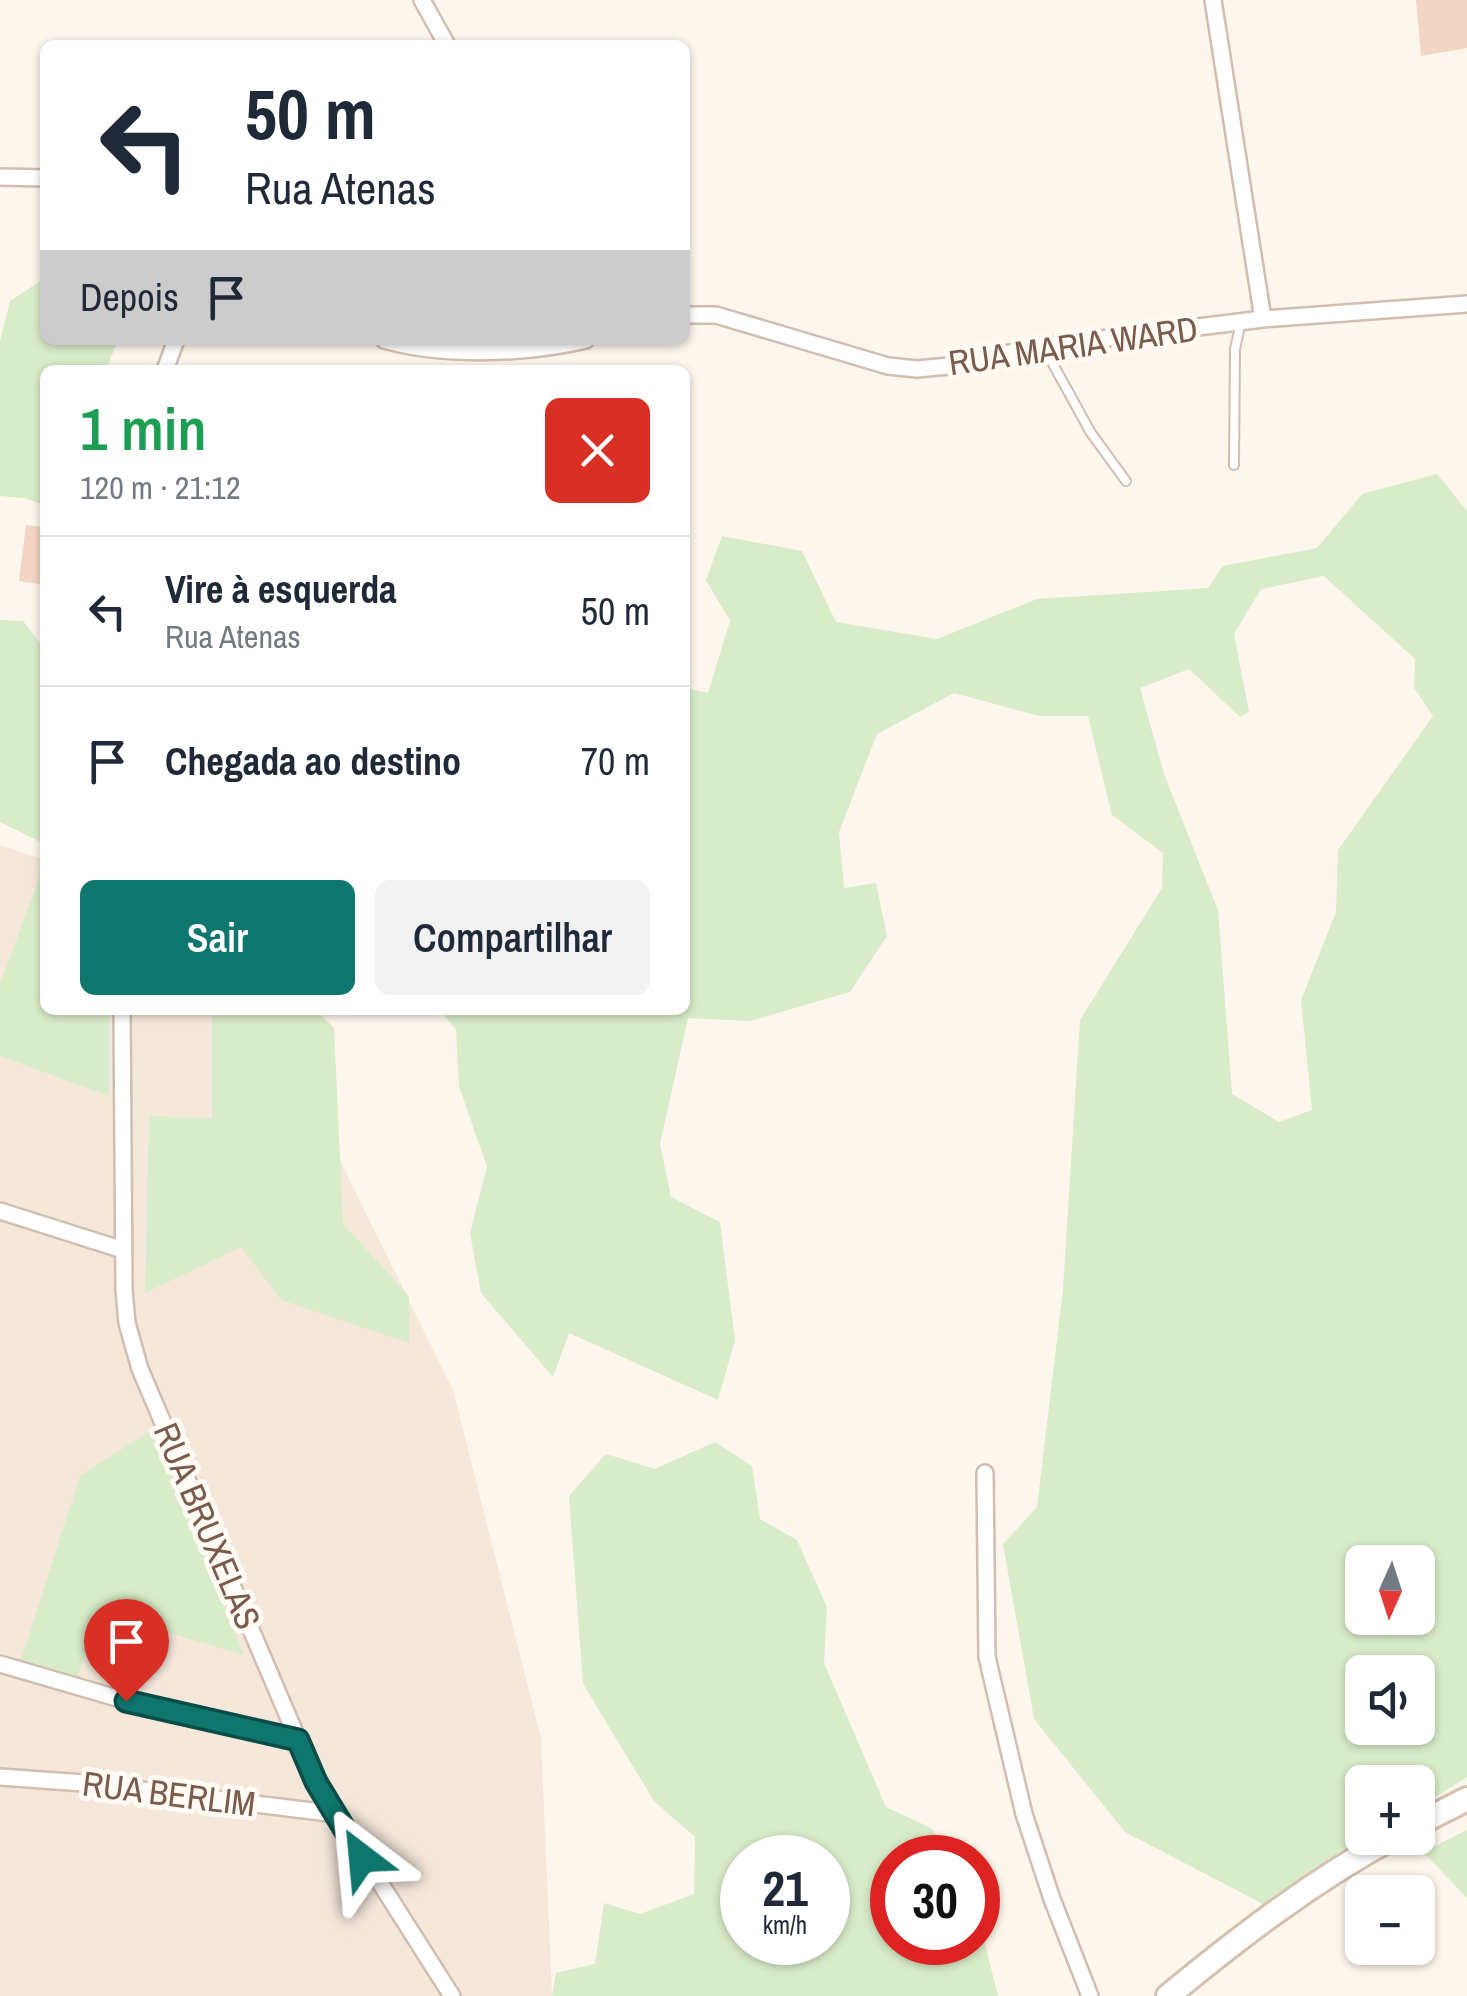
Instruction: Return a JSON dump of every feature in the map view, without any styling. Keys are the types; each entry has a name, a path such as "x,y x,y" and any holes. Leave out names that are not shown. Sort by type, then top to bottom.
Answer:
{"street":[{"path":"422,0 444,40"},
{"path":"1213,0 1263,319"},
{"path":"0,177 40,178"},
{"name":"RUA MARIA WARD","path":"690,315 716,315 888,366 917,368 949,366 1044,346 1263,319 1467,304"},
{"path":"416,345 532,345"},
{"name":"RUA BRUXELAS","path":"122,1015 123,1250 127,1323 140,1369 316,1782 452,1996"},
{"path":"0,1211 123,1250"},
{"path":"986,1473 985,1592 990,1672 1024,1814 1090,1996"},
{"path":"0,1664 158,1710 298,1740"},
{"name":"RUA BERLIM","path":"0,1777 84,1783 337,1814"},
{"path":"1435,1815 1467,1799"},
{"path":"1168,1996 1278,1908 1362,1855"}],"lane":[{"path":"1234,464 1235,349 1241,322"},
{"path":"1044,346 1090,433 1126,481"}],"shaded area":[{"path":"0,845 40,858 40,1015 268,1015 453,1390 541,1738 552,1996 0,1996"}],"green space":[{"path":"40,281 40,345 116,345 108,365 40,365 40,503 0,496 0,341 10,301"},
{"path":"1437,474 1467,511 1467,1777 1435,1797 1435,1765 1345,1765 1345,1853 1263,1904 1125,1832 1034,1719 1003,1544 1037,1507 1063,1289 1080,1020 1162,888 1163,853 1112,815 1088,716 1039,716 954,693 877,734 839,832 844,888 876,883 887,936 850,992 750,1021 688,1018 660,1144 671,1197 720,1222 735,1340 718,1400 569,1333 553,1377 481,1293 470,1233 487,1167 459,1086 456,1030 443,1015 690,1015 690,689 708,693 730,621 706,580 722,536 802,551 836,622 937,639 1037,599 1208,588 1223,566 1317,548 1362,494","holes":["1324,576 1415,659 1414,688 1433,716 1338,850 1336,912 1301,1000 1312,1110 1279,1122 1232,1094 1218,910 1164,774 1140,688 1189,669 1240,717 1249,712 1234,634 1261,589"]},
{"path":"0,620 23,621 40,643 40,842 0,822"},
{"path":"40,876 40,1015 109,1015 109,1096 0,1056 0,984"},
{"path":"211,1015 321,1015 334,1028 343,1224 409,1296 409,1343 281,1300 241,1247 145,1293 149,1116 212,1118"},
{"path":"153,1429 244,1655 101,1613 76,1680 21,1660 80,1476"},
{"path":"715,1442 752,1466 760,1519 797,1540 827,1607 824,1663 886,1807 931,1828 936,1835 870,1835 870,1965 990,1965 998,1996 552,1996 556,1973 595,1964 604,1903 640,1914 694,1894 695,1837 654,1801 583,1684 569,1496 606,1454 655,1469"},
{"path":"1467,1830 1467,1898 1426,1855 1435,1855 1435,1846"}],"building":[{"path":"1416,0 1467,0 1467,48 1421,56"},
{"path":"26,525 40,526 40,584 19,581"}],"route":[{"path":"126,1701 298,1740 316,1782 362,1858"}]}
